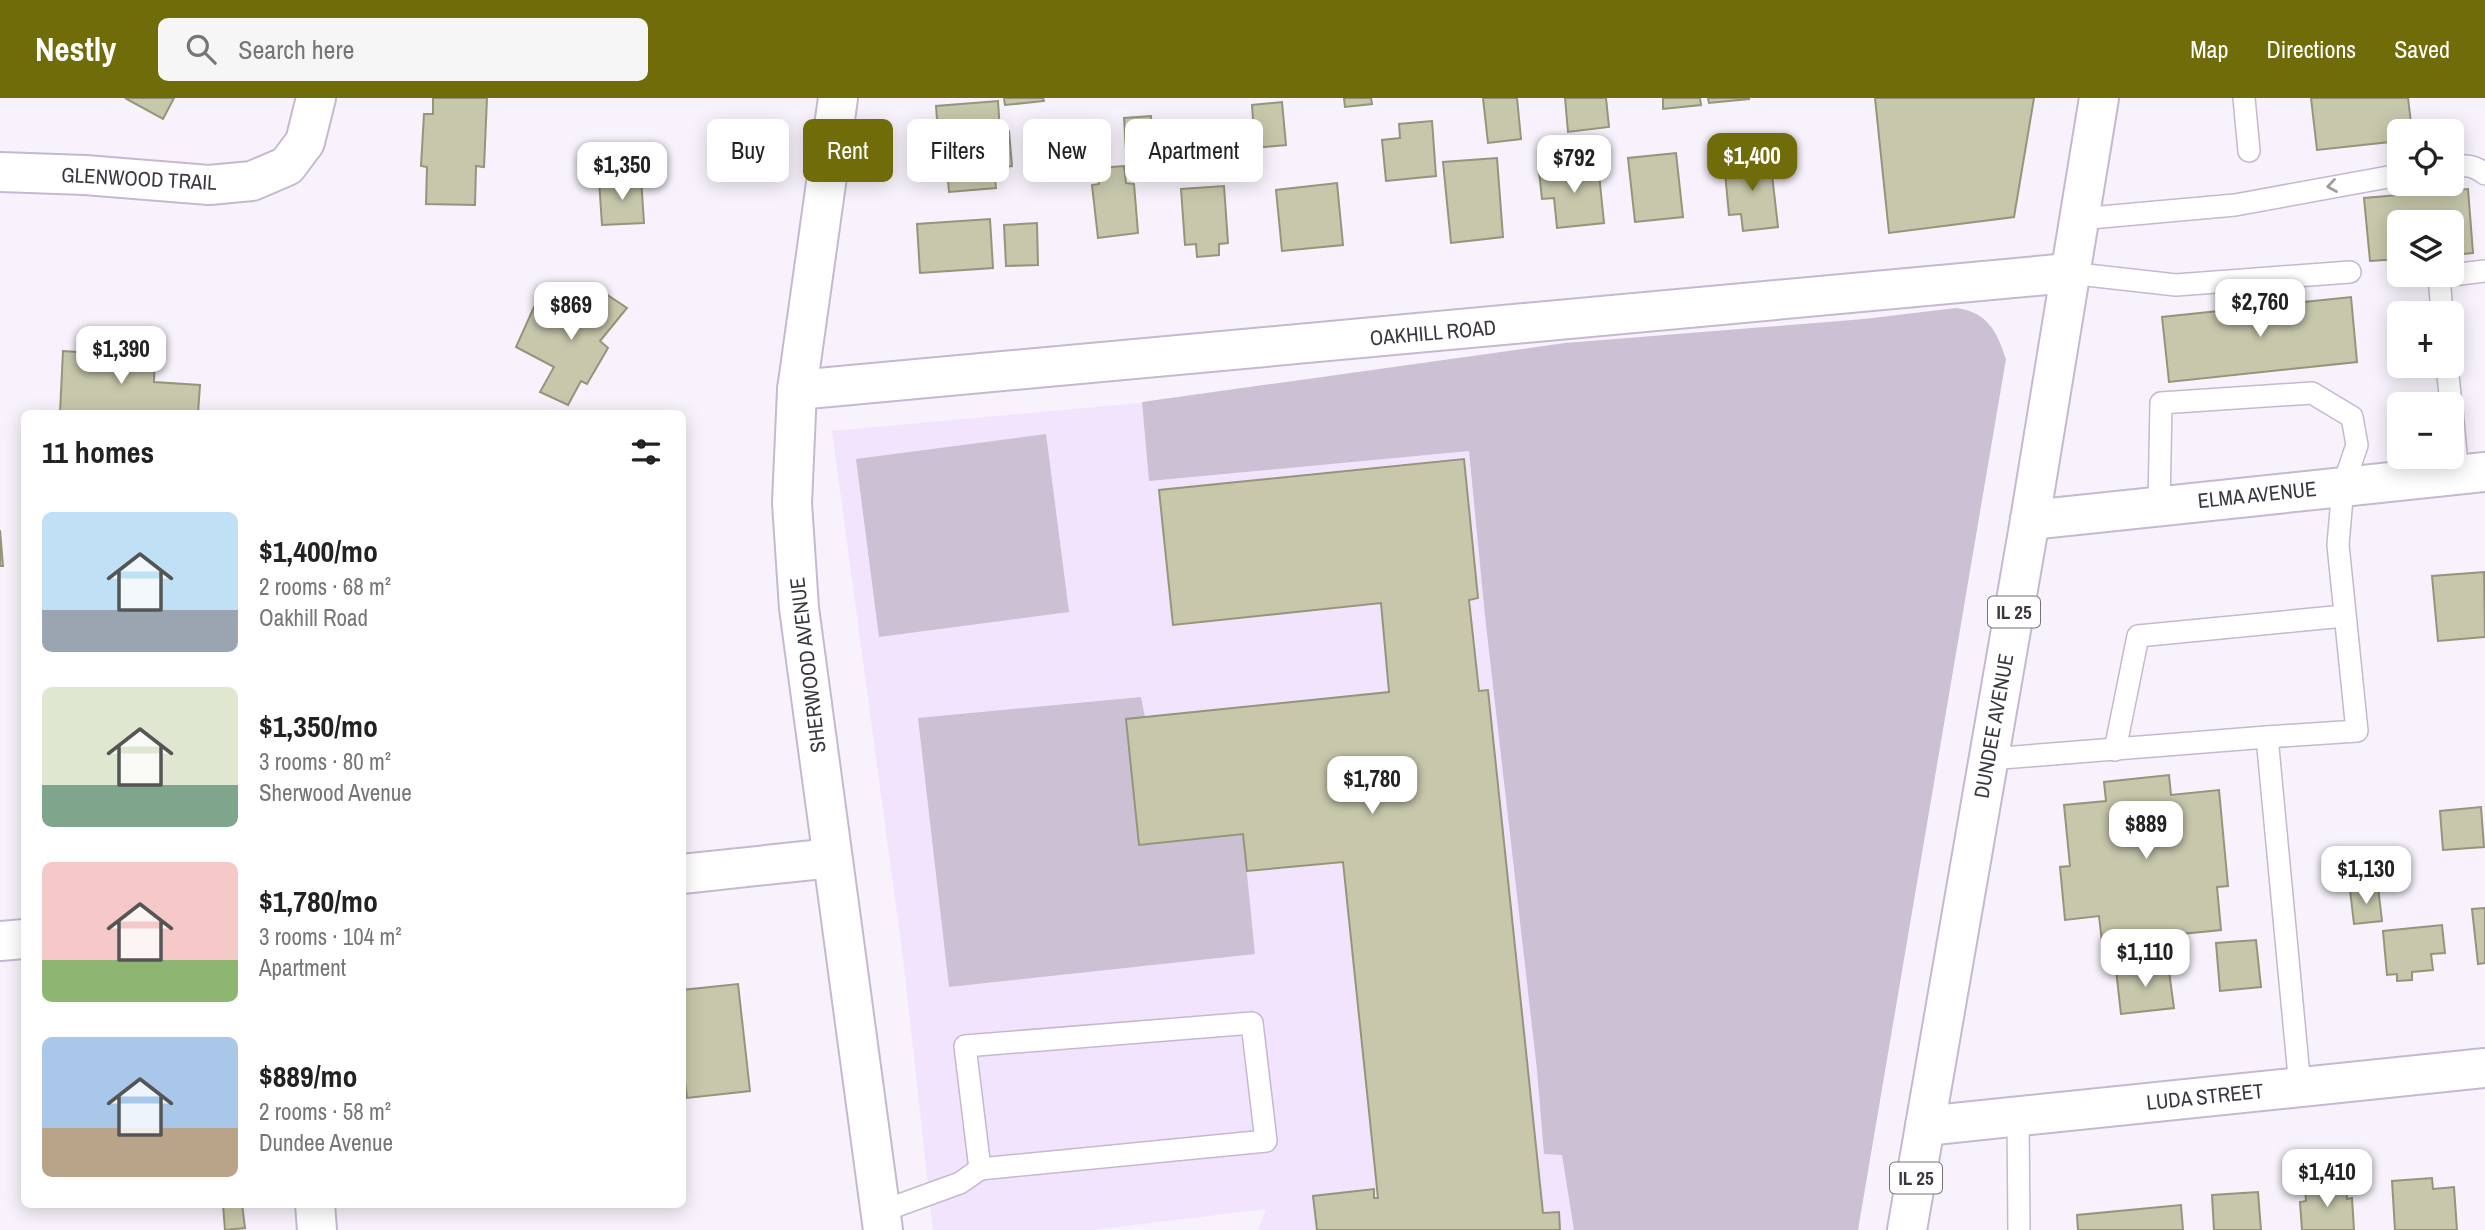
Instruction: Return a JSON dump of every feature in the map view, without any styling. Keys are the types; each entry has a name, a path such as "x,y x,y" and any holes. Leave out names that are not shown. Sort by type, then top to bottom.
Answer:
{"street":[{"name":"GLENWOOD TRAIL","path":"0,172 85,175 209,185 251,181 287,166 305,142 316,98"},
{"name":"SHERWOOD AVENUE","path":"838,98 797,390 792,474 793,533 799,608 882,1221"},
{"name":"DUNDEE AVENUE","path":"1907,1230 2030,520 2099,98"},
{"name":"OAKHILL ROAD","path":"797,390 2069,272"},
{"name":"ELMA AVENUE","path":"2030,520 2471,474"},
{"path":"686,874 832,858"},
{"path":"0,941 21,939"},
{"name":"LUDA STREET","path":"1924,1126 2485,1068"},
{"path":"315,1208 317,1230"}],"lane":[{"path":"2244,98 2249,151"},
{"path":"2464,165 2477,168 2485,174"},
{"path":"2080,219 2235,205 2387,177"},
{"path":"2464,273 2485,271"},
{"path":"2069,272 2176,285 2350,272"},
{"path":"1989,760 2357,731 2338,545 2343,486 2357,445 2352,416 2312,393 2161,403 2159,506"},
{"path":"2464,451 2471,474"},
{"path":"2115,750 2138,636 2344,616"},
{"path":"2267,737 2300,1087"},
{"path":"882,1221 960,1183 980,1170 1266,1141 1252,1023 965,1046 980,1170"},
{"path":"2018,1116 2020,1230"}],"shaded area":[{"path":"1956,308 1976,314 1990,325 2006,359 1858,1230 1574,1230 1562,1155 1544,1154 1469,451 1149,481 1142,402 1565,343 1864,319"},
{"path":"1977,326 1822,1230 1258,1230 1266,1209 1093,1230 933,1230 903,958 832,431"},
{"path":"1046,434 1069,612 879,637 856,459"},
{"path":"1141,697 1145,717 1139,845 1243,834 1255,954 949,987 918,718"}],"building":[{"path":"125,98 174,98 163,119"},
{"path":"433,98 487,98 484,167 476,166 475,205 426,204 427,167 421,166 424,114 433,114"},
{"path":"1004,98 1043,98 1044,101 1005,105"},
{"path":"1344,98 1371,98 1372,104 1345,107"},
{"path":"1483,98 1517,98 1521,139 1488,143"},
{"path":"1565,98 1606,98 1609,127 1568,132"},
{"path":"1663,98 1700,98 1701,105 1663,109"},
{"path":"1708,98 1749,98 1749,99 1709,103"},
{"path":"1875,98 2034,98 2014,217 1889,233"},
{"path":"2311,98 2408,98 2411,119 2387,119 2387,142 2317,150"},
{"path":"998,101 999,119 937,119 936,106"},
{"path":"1282,102 1286,145 1263,147 1263,119 1253,119 1252,105"},
{"path":"1151,116 1151,119 1125,119 1125,134 1124,118"},
{"path":"1432,121 1436,176 1386,181 1382,140 1400,138 1399,124"},
{"path":"1009,131 1012,166 1009,166"},
{"path":"1676,153 1683,217 1635,222 1628,158"},
{"path":"1770,157 1778,227 1743,231 1741,214 1729,215 1724,162"},
{"path":"1497,158 1503,237 1451,243 1443,162"},
{"path":"1598,164 1604,223 1557,228 1554,198 1542,199 1539,171"},
{"path":"1124,166 1125,182 1134,184 1138,233 1098,238 1092,185 1111,182 1111,167"},
{"path":"641,178 644,223 602,225 599,180"},
{"path":"948,182 995,182 996,188 949,192"},
{"path":"1337,183 1343,245 1282,251 1276,190"},
{"path":"1224,186 1228,243 1219,244 1219,255 1197,257 1196,244 1185,245 1181,189"},
{"path":"2464,189 2468,189 2473,253 2464,254 2464,210 2387,210 2387,260 2370,261 2364,198 2464,196"},
{"path":"990,219 993,268 920,273 917,224"},
{"path":"1037,223 1038,265 1006,266 1004,225"},
{"path":"594,286 627,308 600,341 608,348 587,384 581,381 568,405 540,392 554,367 516,347 534,307 568,320"},
{"path":"2351,297 2357,362 2169,382 2162,317"},
{"path":"63,351 155,357 154,382 200,385 198,410 60,410"},
{"path":"1464,459 1478,598 1469,600 1479,691 1488,690 1543,1213 1559,1212 1560,1230 1317,1230 1313,1196 1374,1189 1374,1198 1378,1198 1343,862 1247,871 1243,834 1139,845 1126,719 1389,692 1381,603 1173,625 1159,490"},
{"path":"0,530 3,566 0,566"},
{"path":"2484,572 2485,637 2438,641 2432,576"},
{"path":"2169,775 2171,795 2219,790 2228,886 2217,887 2221,930 2102,942 2099,916 2065,920 2060,867 2070,866 2064,805 2106,801 2104,782"},
{"path":"2481,807 2484,847 2443,850 2440,811"},
{"path":"2378,887 2382,921 2354,924 2350,890"},
{"path":"2485,908 2485,963 2478,964 2472,909"},
{"path":"2442,925 2445,953 2431,954 2433,970 2412,972 2412,980 2397,981 2397,974 2387,975 2383,931"},
{"path":"2256,940 2261,987 2220,991 2216,943"},
{"path":"2168,964 2174,1008 2121,1014 2116,970"},
{"path":"738,984 750,1091 687,1098 686,990"},
{"path":"2432,1178 2433,1189 2454,1187 2457,1230 2395,1230 2392,1181"},
{"path":"2346,1184 2347,1199 2352,1198 2354,1230 2302,1230 2300,1202 2306,1201 2305,1187"},
{"path":"2258,1192 2261,1230 2214,1230 2212,1195"},
{"path":"2181,1205 2183,1230 2078,1230 2077,1215"},
{"path":"223,1208 242,1208 245,1228 225,1230"}]}
